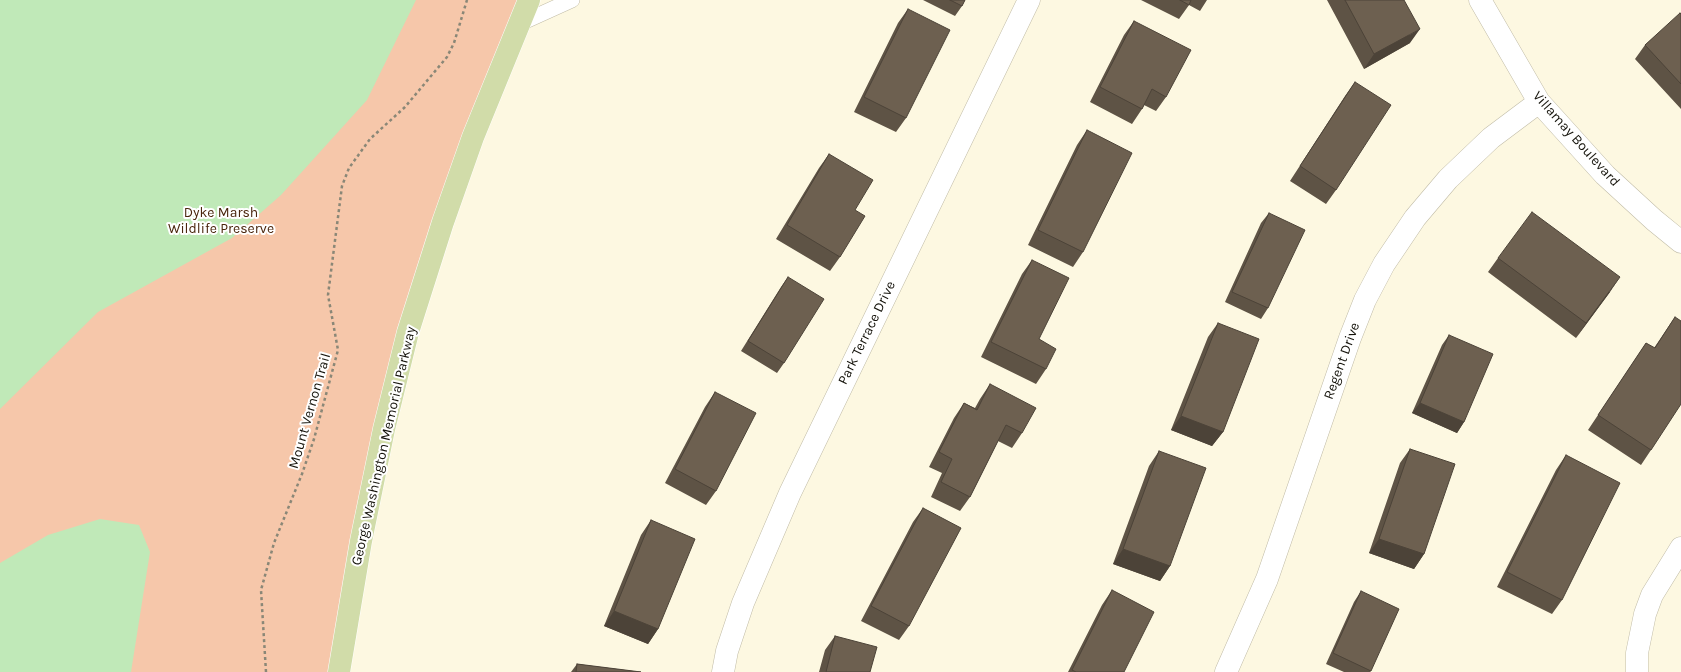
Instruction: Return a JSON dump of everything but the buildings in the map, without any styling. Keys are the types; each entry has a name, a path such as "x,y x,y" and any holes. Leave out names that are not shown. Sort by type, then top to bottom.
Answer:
{"main road":[{"name":"George Washington Memorial Parkway","path":"339,672 361,541 384,429 408,332 442,222 473,138 529,0"}],"street":[{"name":"Park Terrace Drive","path":"723,672 727,651 743,603 790,494 1029,0"},
{"name":"Villamay Boulevard","path":"1480,0 1539,102 1605,175 1654,220 1681,242"},
{"name":"Regent Drive","path":"1226,672 1267,579 1350,338 1366,300 1384,264 1415,218 1448,179 1491,138 1539,102"},
{"path":"1637,672 1637,653 1645,614 1652,595 1681,548"}],"lane":[{"path":"519,24 572,0"}],"path":[{"name":"Mount Vernon Trail","path":"266,672 261,590 274,543 302,474 314,439 338,350 328,295 342,186 349,168 370,138 405,107 447,57 454,43 467,0"}],"green space":[{"name":"Dyke Marsh Wildlife Preserve","path":"0,0 530,0 519,24 384,429 350,672 0,672"}],"shaded area":[{"path":"0,0 416,0 367,100 281,195 232,238 98,312 0,409"},
{"path":"100,519 139,525 150,552 131,672 0,672 0,563 48,535"}]}
